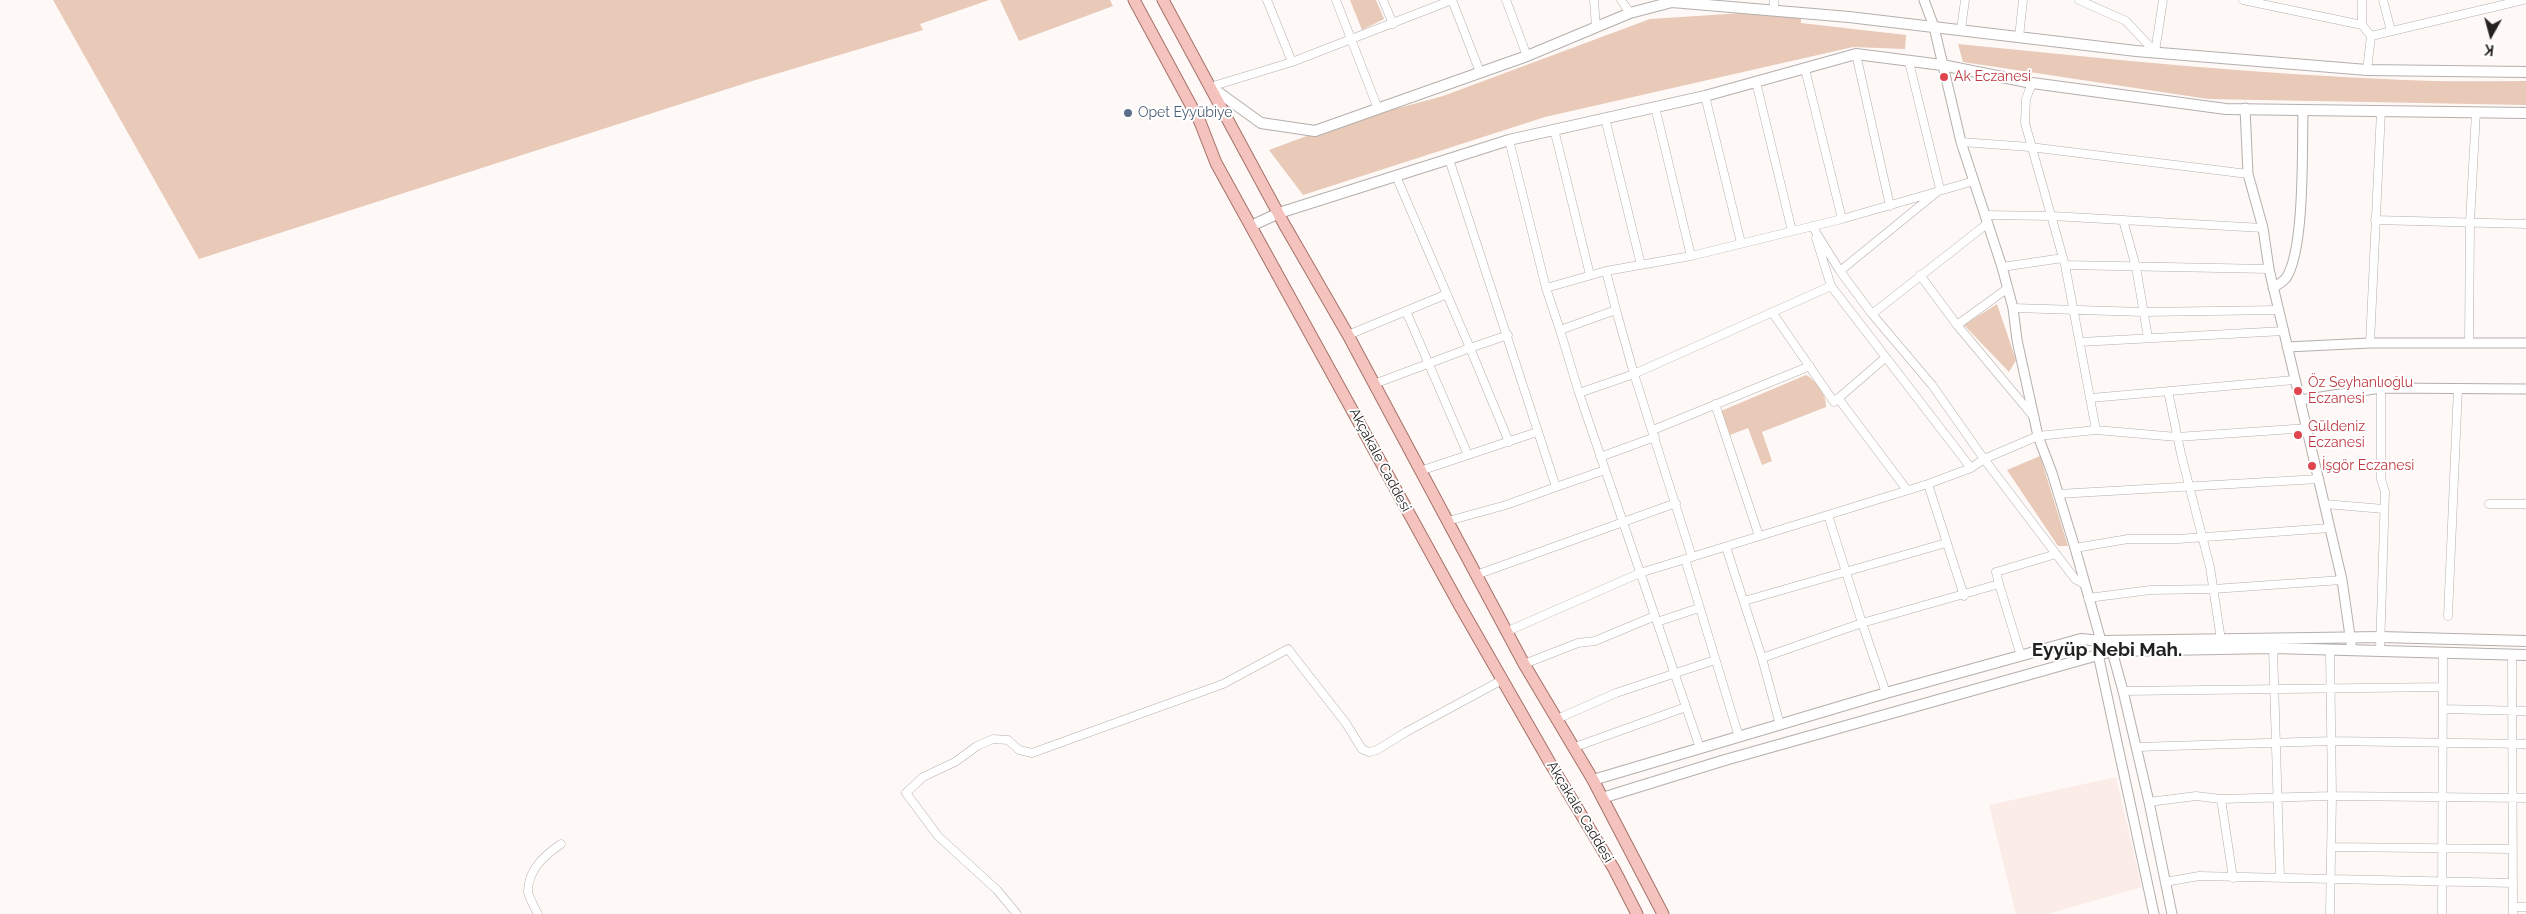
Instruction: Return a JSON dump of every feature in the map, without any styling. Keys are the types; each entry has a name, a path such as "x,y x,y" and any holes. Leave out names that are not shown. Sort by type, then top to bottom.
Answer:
{"main road":[{"name":"Akçakale Caddesi","path":"1134,0 1200,122 1216,163 1502,680 1614,868 1637,914"},
{"name":"Akçakale Caddesi","path":"1163,0 1348,335 1524,664 1575,747 1663,914"},
{"path":"1210,87 1261,123 1315,131 1527,56 1630,13 1672,2 1774,5 2018,37 2155,52 2367,70 2526,72"},
{"path":"1251,226 1279,213 1509,140 1705,96 1805,69 1843,56 1856,54 1942,65 2032,83 2226,109 2526,113"},
{"path":"1593,780 1886,693 2081,639 2101,641 2350,639 2381,637 2526,641"},
{"path":"1602,798 1725,760 2112,651 2273,648 2526,655"}],"street":[{"path":"1267,0 1292,62"},
{"path":"1336,0 1378,109"},
{"path":"1383,0 1392,24"},
{"path":"1210,87 1292,62 1452,0 1480,72"},
{"path":"1506,0 1527,56"},
{"path":"1594,0 1596,27"},
{"path":"1621,0 1630,13"},
{"path":"1630,13 1631,0"},
{"path":"1924,0 1934,27 1961,142 2008,288 2013,308 2017,340 2038,436 2075,548 2101,641 2098,654 2154,914"},
{"path":"1961,30 1965,0"},
{"path":"2018,37 2023,0"},
{"path":"2079,0 2126,21 2155,52"},
{"path":"2155,52 2163,0"},
{"path":"2243,0 2362,25 2371,36 2367,70"},
{"path":"2362,0 2362,25"},
{"path":"2383,0 2391,30"},
{"path":"2484,0 2486,8"},
{"path":"2371,36 2523,0"},
{"path":"1856,54 1890,206"},
{"path":"1909,62 1940,189"},
{"path":"1805,69 1842,220"},
{"path":"1756,82 1792,231"},
{"path":"2032,83 2026,99 2025,123 2030,147 2064,261 2096,430"},
{"path":"1705,96 1741,243"},
{"path":"1655,106 1690,256"},
{"path":"2245,108 2248,174 2263,228 2273,288 2294,380 2308,428 2342,580 2352,650"},
{"path":"2273,288 2286,278 2295,252 2299,225 2303,110"},
{"path":"2370,343 2381,111"},
{"path":"2470,343 2470,222 2476,112"},
{"path":"1605,118 1641,265"},
{"path":"1554,129 1590,275"},
{"path":"1509,140 1546,288 1579,394 1700,748"},
{"path":"1961,142 2030,147 2248,174"},
{"path":"1449,159 1508,335 1537,432 1556,487"},
{"path":"1396,176 1509,442"},
{"path":"1546,288 1606,271 1690,256 1842,220 1940,189 1974,181"},
{"path":"1840,271 1940,189"},
{"path":"1872,314 1920,275 1955,251 1987,219 2052,216 2263,228"},
{"path":"2123,220 2136,267 2148,338"},
{"path":"2375,220 2526,224"},
{"path":"1812,226 1840,271 1872,314 1932,385 1984,459 2075,579 2084,584"},
{"path":"1812,226 1831,286 1971,468"},
{"path":"2002,267 2064,261 2136,267 2269,269"},
{"path":"1606,271 1634,374 1676,503 1699,608 1739,737"},
{"path":"1920,275 1957,325 2017,394 2036,420"},
{"path":"1579,394 1634,374 1831,286"},
{"path":"1957,325 2008,288"},
{"path":"1348,335 1447,294"},
{"path":"2013,308 2144,312 2279,310"},
{"path":"1560,330 1616,310"},
{"path":"1406,311 1468,455"},
{"path":"1772,312 1834,402 1886,358"},
{"path":"2080,342 2284,331"},
{"path":"1374,384 1508,335"},
{"path":"2287,347 2370,343 2526,343"},
{"path":"1600,457 1654,434 1715,404 1810,366"},
{"path":"2090,398 2294,380"},
{"path":"2300,400 2381,388 2526,389"},
{"path":"2380,650 2385,492 2381,479 2381,388"},
{"path":"2448,616 2458,388"},
{"path":"2168,391 2177,437 2203,536 2221,640"},
{"path":"1838,398 1907,490"},
{"path":"1715,404 1759,536"},
{"path":"1508,631 1640,573 1928,484 1971,468 1984,459 2038,436 2096,430 2177,437 2308,428"},
{"path":"1420,471 1537,432"},
{"path":"1448,521 1506,505 1605,470"},
{"path":"2058,494 2319,479"},
{"path":"1928,484 1964,596"},
{"path":"1476,576 1622,521 1676,503"},
{"path":"2325,504 2384,509"},
{"path":"2489,504 2526,504"},
{"path":"1828,515 1886,693"},
{"path":"2075,548 2128,539 2330,528"},
{"path":"1744,601 1946,543"},
{"path":"1726,547 1762,658 1780,725"},
{"path":"2021,656 1996,572 2056,554"},
{"path":"2088,598 2151,590 2213,589 2342,580"},
{"path":"1762,658 1862,623 1964,596 1999,584"},
{"path":"1524,664 1578,643 1596,641 1656,619 1699,608"},
{"path":"2101,641 2112,651 2123,691 2137,747 2172,914"},
{"path":"2273,648 2280,878"},
{"path":"1017,914 997,890 938,836 906,793 923,777 955,762 977,746 993,739 1008,740 1019,750 1032,753 1223,684 1288,649 1345,722 1362,749 1369,752 1377,750 1406,732 1502,680"},
{"path":"2330,650 2332,690 2330,914"},
{"path":"2442,914 2443,652"},
{"path":"2512,655 2513,910 2526,907"},
{"path":"1557,719 1616,693 1674,672 1715,660"},
{"path":"2123,691 2332,690 2443,687"},
{"path":"1575,747 1686,707"},
{"path":"2443,708 2526,711"},
{"path":"2137,747 2332,741 2526,744"},
{"path":"2149,802 2196,796 2221,799 2332,796 2526,798"},
{"path":"2221,799 2233,878"},
{"path":"538,914 528,893 532,874 543,856 561,844"},
{"path":"2332,847 2513,849"},
{"path":"2165,882 2199,876 2331,881 2513,883"}],"shaded area":[{"path":"53,0 989,0 920,24 923,30 749,82 199,259"},
{"path":"1000,0 1110,0 1113,6 1019,41"},
{"path":"1350,0 1376,0 1384,19 1362,30"},
{"path":"1758,12 1801,16 1801,23 1906,35 1905,49 1853,47 1545,117 1303,195 1269,150 1339,124 1443,96 1650,19"},
{"path":"1958,44 2292,74 2419,81 2526,81 2526,105 2208,99 1963,62"},
{"path":"1997,304 2016,360 2009,372 1964,325"},
{"path":"1806,375 1820,388 1825,398 1826,407 1762,432 1772,461 1762,465 1748,428 1730,435 1721,411"},
{"path":"2040,456 2068,546 2058,546 2007,470"},
{"path":"2116,777 2142,887 2048,914 2016,914 1989,805"}],"place":[{"name":"Ak Eczanesi","path":"1944,77"},
{"name":"Opet Eyyübiye","path":"1128,113"},
{"name":"Öz Seyhanlıoğlu Eczanesi","path":"2298,391"},
{"name":"Güldeniz Eczanesi","path":"2298,435"},
{"name":"İşgör Eczanesi","path":"2312,466"}],"district":[{"name":"Eyyüp Nebi Mah.","path":"2107,650"}]}
